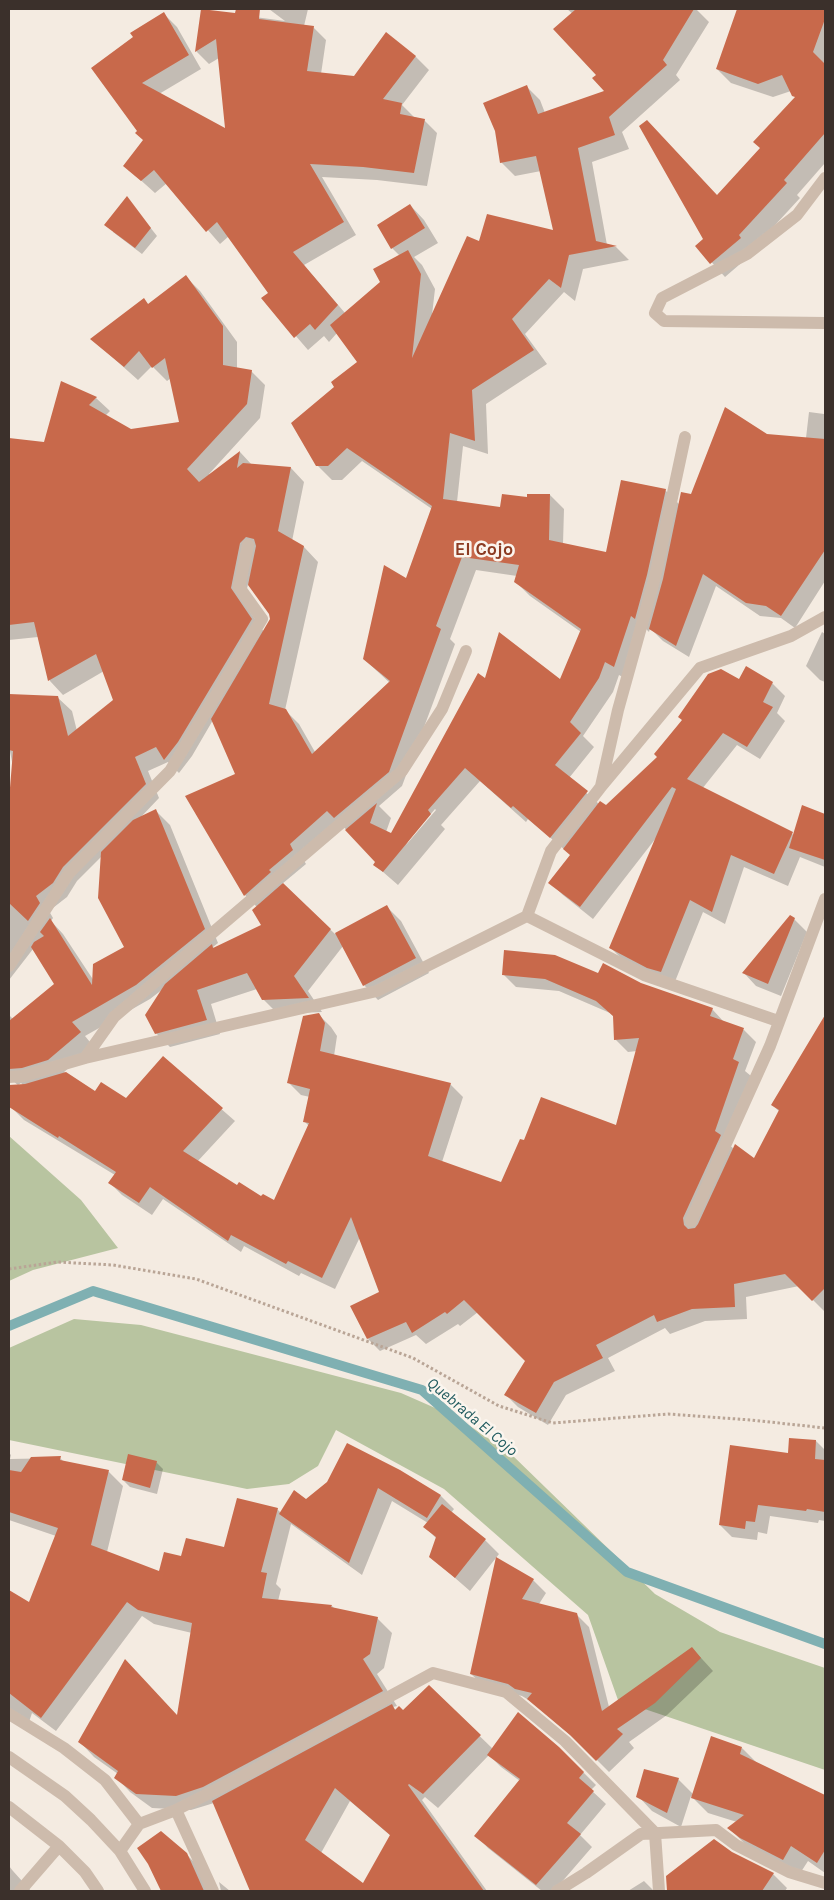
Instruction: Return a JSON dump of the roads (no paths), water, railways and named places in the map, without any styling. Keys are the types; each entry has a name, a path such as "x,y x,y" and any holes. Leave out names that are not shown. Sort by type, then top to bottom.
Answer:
{"street":[{"path":"825,178 798,215 747,254 662,298 655,313 664,321 825,323"},
{"path":"600,788 618,710 655,577 685,436"},
{"path":"9,966 69,873 170,771 262,619 239,587 248,545"},
{"path":"9,1077 24,1076 85,1058 377,991 527,916 551,852 600,788 700,668 791,636 825,617"},
{"path":"85,1058 114,1017 402,771 442,709 466,651"},
{"path":"691,1221 770,1046 778,1020 822,917 825,899"},
{"path":"527,916 644,975 778,1020"},
{"path":"120,1851 138,1824 176,1810 294,1749 433,1673 506,1692 565,1741 655,1834 660,1891"},
{"path":"9,1714 64,1748 105,1780 138,1824"},
{"path":"9,1757 65,1796 91,1820 120,1851 145,1891"},
{"path":"9,1807 59,1846 85,1872 98,1891"},
{"path":"176,1810 213,1891"},
{"path":"557,1891 641,1834 716,1830 736,1845 789,1872 825,1883"},
{"path":"20,1891 59,1846"}],"waterway":[{"name":"Quebrada El Cojo","path":"9,1326 93,1291 422,1390 627,1572 825,1644"}],"district":[{"name":"El Cojo","path":"484,550"}]}
